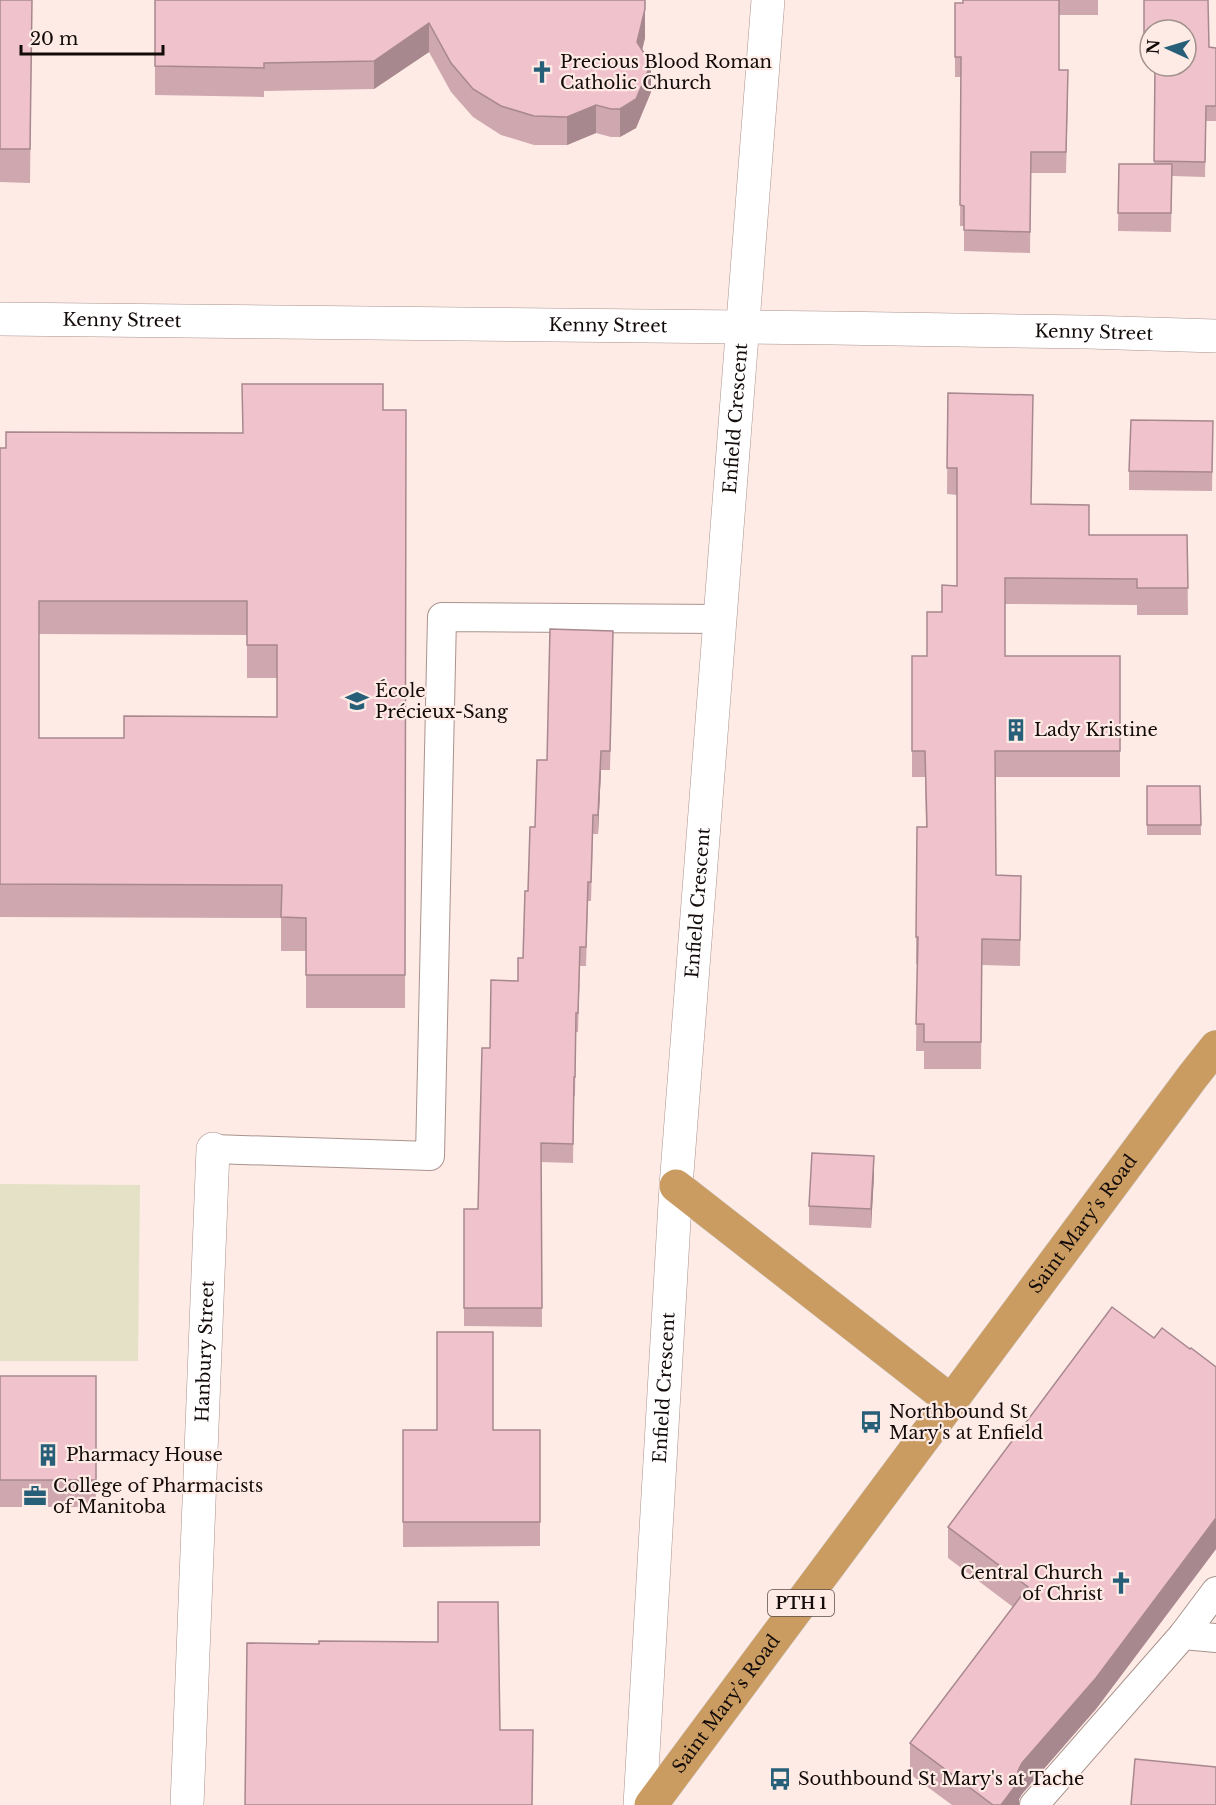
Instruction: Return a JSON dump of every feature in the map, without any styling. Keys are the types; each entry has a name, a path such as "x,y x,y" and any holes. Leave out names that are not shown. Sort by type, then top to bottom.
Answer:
{"highway":[{"name":"Saint Mary’s Road","path":"951,1401 1216,1047"},
{"path":"676,1186 951,1401"},
{"name":"Saint Mary's Road","path":"651,1805 951,1401"}],"street":[{"name":"Enfield Crescent","path":"640,1805 676,1186 768,0"},
{"name":"Kenny Street","path":"0,319 742,327 1216,336"},
{"name":"Hanbury Street","path":"187,1805 213,1149"}],"lane":[{"path":"213,1149 430,1156 442,617 720,619"},
{"path":"1034,1805 1183,1635 1216,1591"},
{"path":"1183,1635 1216,1638"}],"shaded area":[{"path":"0,1184 140,1185 138,1361 0,1361"}],"building":[{"path":"0,0 32,0 30,149 0,149"},
{"name":"Precious Blood Roman Catholic Church","path":"155,0 645,0 637,42 651,64 636,99 620,109 596,105 567,117 534,116 501,106 473,89 451,63 429,23 374,61 264,63 264,68 155,66"},
{"path":"963,0 1059,0 1059,70 1068,70 1066,152 1031,152 1030,232 964,230 964,206 960,205 961,57 955,57 955,3 963,3"},
{"path":"1144,0 1208,0 1209,47 1216,48 1216,106 1206,106 1205,162 1154,161 1155,78 1198,78 1198,18 1144,18"},
{"path":"1119,164 1172,164 1171,213 1118,213"},
{"name":"École Précieux-Sang","path":"242,384 383,384 383,410 406,410 405,975 306,975 306,918 281,917 282,885 0,884 0,448 6,448 6,432 243,433","holes":["39,601 247,601 247,645 277,645 277,717 124,716 124,738 39,738"]},
{"path":"948,393 1033,395 1031,504 1089,505 1089,535 1187,535 1188,588 1137,588 1137,579 1005,578 1005,656 1120,656 1120,751 995,751 996,875 1021,876 1020,940 982,939 981,1042 924,1042 924,1024 916,1024 917,827 927,827 925,751 912,751 912,656 927,656 927,612 942,612 942,585 957,586 957,468 947,468"},
{"path":"1131,420 1213,421 1212,472 1129,471"},
{"path":"550,629 613,631 610,751 601,751 598,815 593,815 586,947 580,947 573,1144 541,1143 542,1308 464,1308 464,1209 478,1209 482,1048 490,1048 491,980 518,981 518,958 523,958 530,827 535,827 537,760 547,760"},
{"path":"1147,786 1200,786 1201,825 1147,825"},
{"path":"812,1153 874,1156 871,1209 809,1206"},
{"path":"1112,1307 1154,1338 1162,1328 1216,1367 1216,1518 1096,1678 1022,1763 1018,1771 1019,1781 1001,1805 993,1805 910,1743 1028,1587 948,1527"},
{"path":"437,1332 493,1332 493,1430 540,1430 540,1522 403,1522 403,1430 437,1430"},
{"name":"Pharmacy House","path":"0,1376 96,1376 96,1480 0,1480"},
{"path":"438,1602 498,1602 500,1730 533,1730 532,1805 245,1805 247,1643 438,1642"},
{"path":"1135,1759 1216,1767 1216,1805 1131,1805"}],"place":[{"name":"Precious Blood Roman Catholic Church","path":"542,72"},
{"name":"École Précieux-Sang","path":"357,701"},
{"name":"Lady Kristine","path":"1016,730"},
{"name":"Northbound St Mary's at Enfield","path":"871,1422"},
{"name":"Pharmacy House","path":"48,1455"},
{"name":"College of Pharmacists of Manitoba","path":"35,1496"},
{"name":"Central Church of Christ","path":"1121,1583"},
{"name":"Southbound St Mary's at Tache","path":"780,1779"}]}
